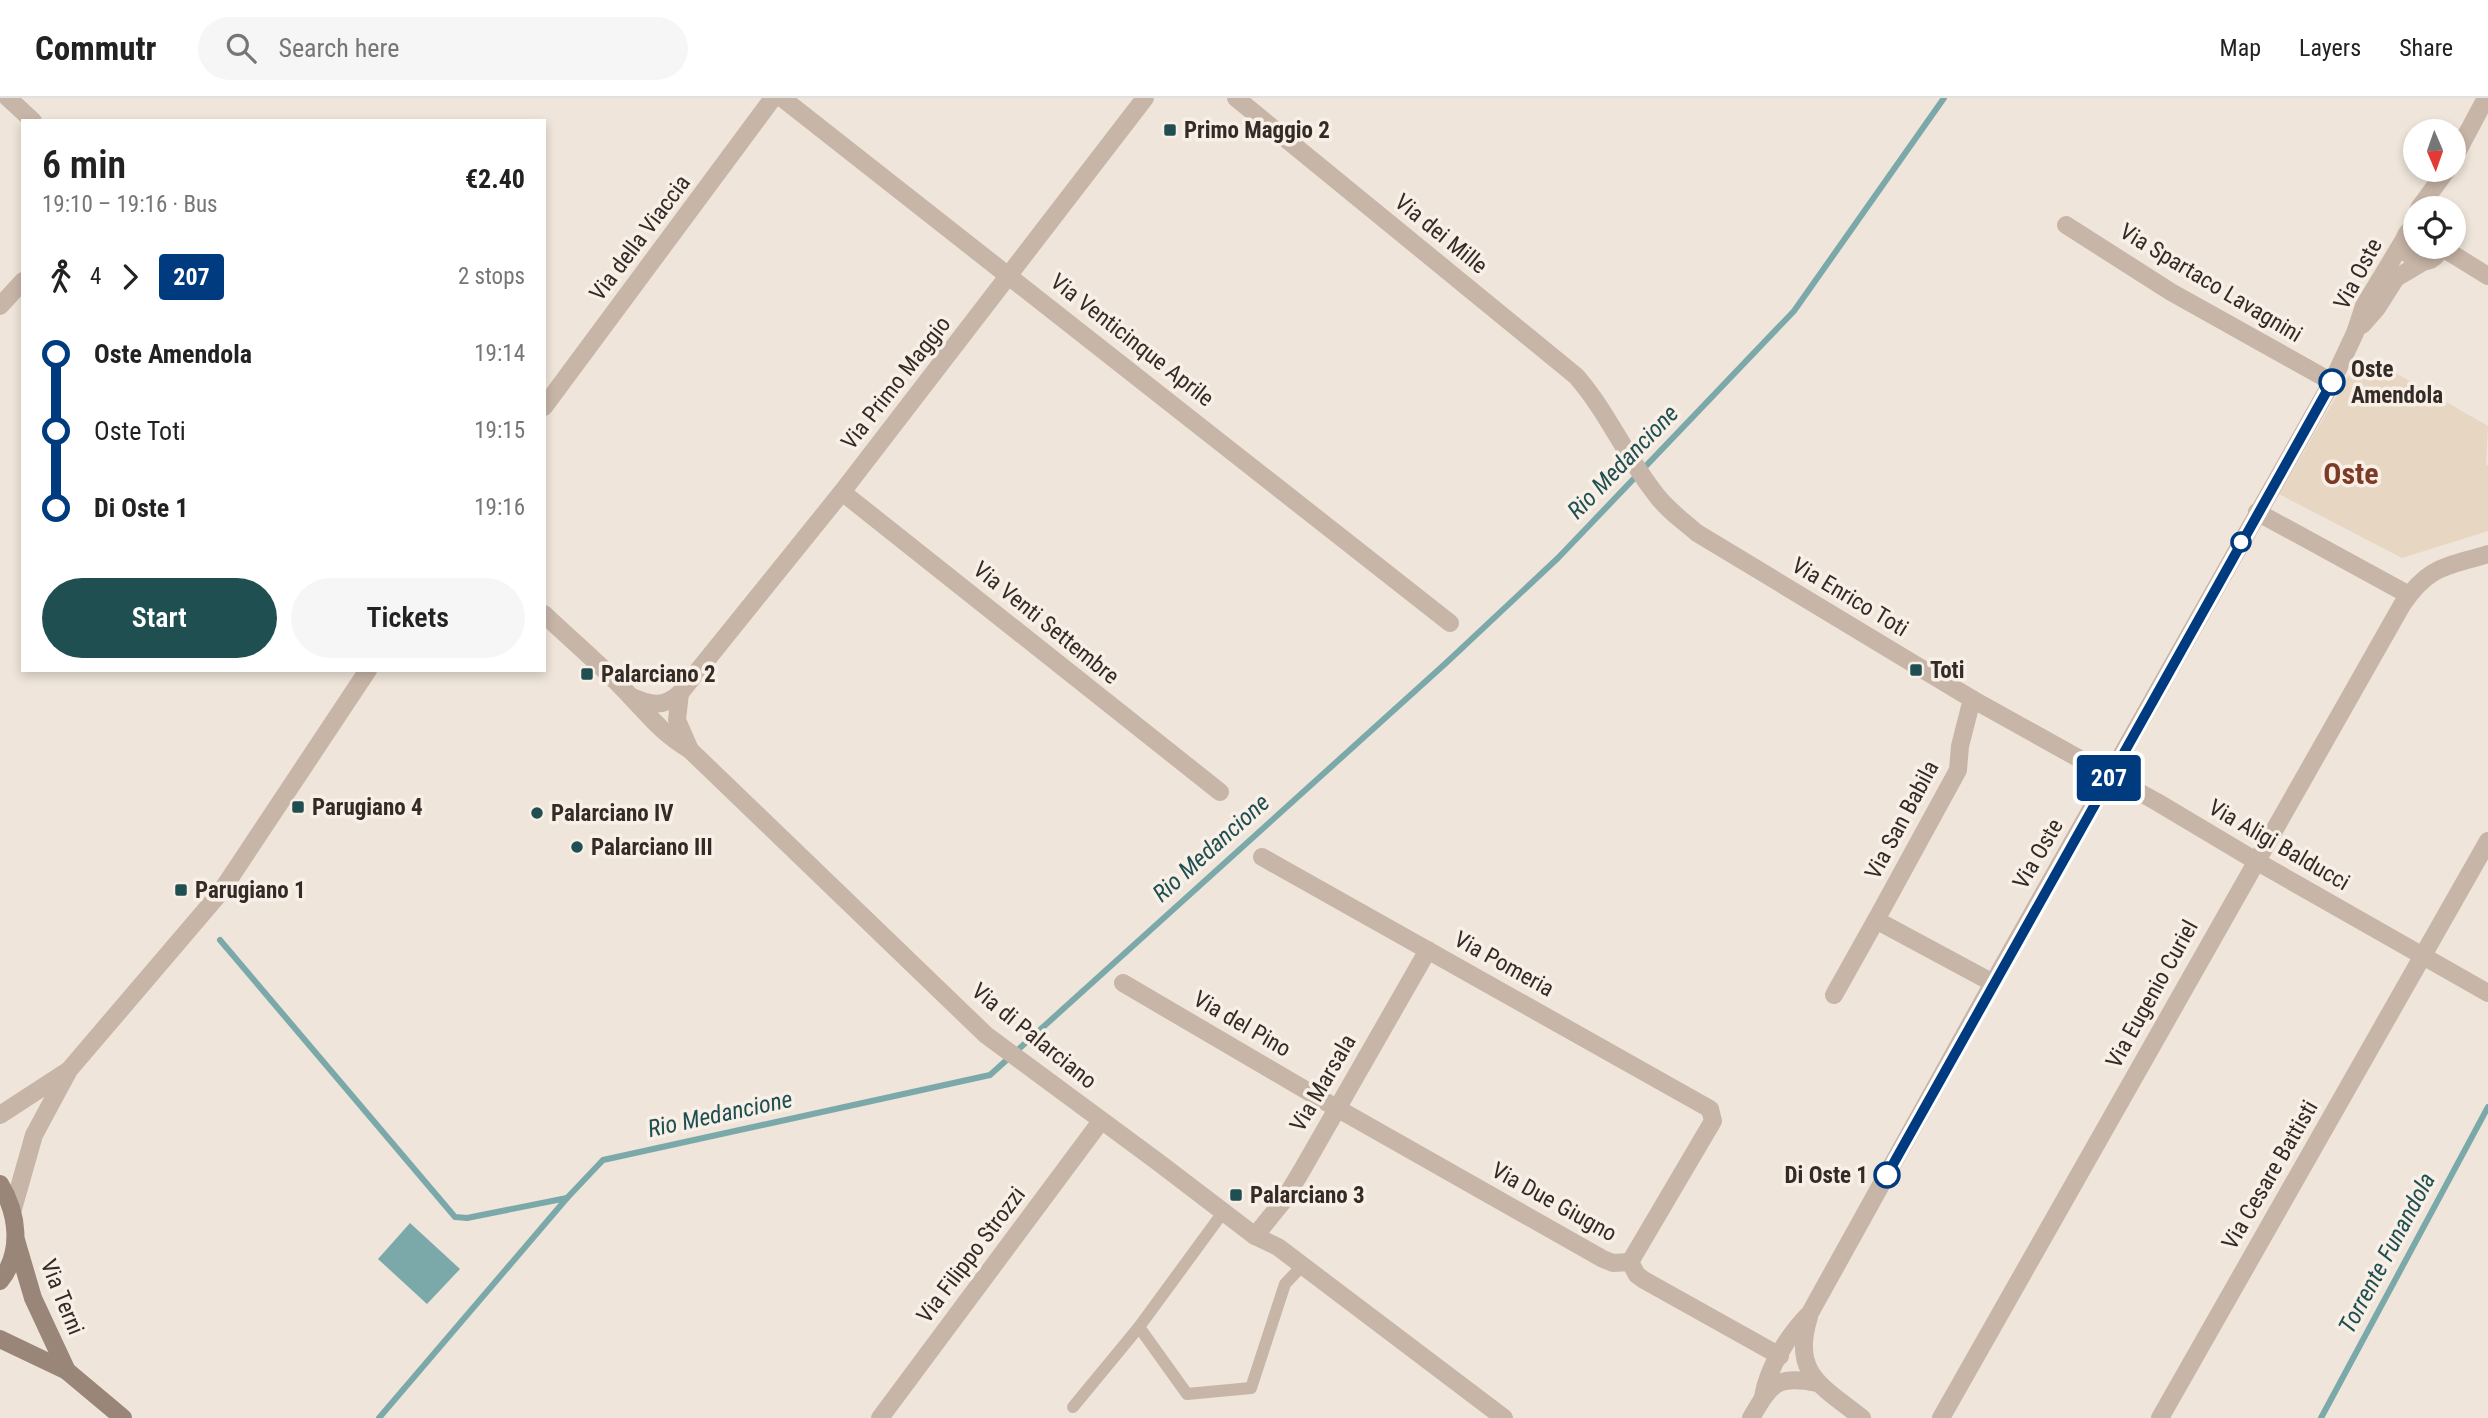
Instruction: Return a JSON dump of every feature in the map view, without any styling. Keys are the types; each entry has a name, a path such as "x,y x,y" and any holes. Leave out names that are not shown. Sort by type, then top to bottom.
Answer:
{"street":[{"path":"8,98 31,119"},
{"name":"Via della Viaccia","path":"546,404 773,98"},
{"name":"Via Venticinque Aprile","path":"782,98 1450,623"},
{"name":"Via Primo Maggio","path":"680,693 842,492 1145,98"},
{"name":"Via dei Mille","path":"1236,98 1576,376 1591,392 1606,415"},
{"path":"2466,136 2486,98"},
{"name":"Via Spartaco Lavagnini","path":"2066,225 2171,292 2332,382"},
{"name":"Via Oste","path":"1751,1418 1780,1356 1797,1326 1810,1313 2332,382 2355,333 2364,306 2403,241"},
{"path":"2417,259 2423,262"},
{"name":"Via Oste","path":"2355,333 2377,308 2396,278 2432,259"},
{"path":"2460,259 2488,276"},
{"path":"0,306 21,283"},
{"name":"Via Enrico Toti","path":"1606,415 1653,491 1669,510 1709,540 1972,699 2110,776"},
{"name":"Via Venti Settembre","path":"842,492 1220,792"},
{"path":"2257,513 2409,595"},
{"name":"Via Eugenio Curiel","path":"1941,1418 2409,595 2433,571 2488,554"},
{"name":"Via di Palarciano","path":"546,616 631,696 667,736 690,750 986,1035 1255,1236 1278,1247 1504,1418"},
{"path":"0,1281 12,1259 16,1240 13,1209 34,1135 69,1070 220,893 367,672"},
{"path":"631,696 649,704 661,704 673,700 680,693"},
{"path":"680,693 677,720 690,750"},
{"name":"Via San Babila","path":"1834,995 1958,770 1960,746 1972,699"},
{"name":"Via Aligi Balducci","path":"2110,776 2488,993"},
{"name":"Via Cesare Battisti","path":"2160,1418 2488,841"},
{"name":"Via Pomeria","path":"1262,857 1516,998 1710,1110 1713,1121 1630,1262"},
{"path":"1876,920 1993,983"},
{"name":"Via Marsala","path":"1255,1236 1284,1200 1428,950"},
{"name":"Via del Pino","path":"1123,983 1337,1108"},
{"path":"0,1115 69,1070"},
{"name":"Via Due Giugno","path":"1337,1108 1603,1259 1613,1264 1630,1262 1644,1280 1780,1356"},
{"name":"Via Filippo Strozzi","path":"880,1418 1101,1121"},
{"path":"0,1184 13,1209"},
{"name":"Via Terni","path":"16,1240 33,1298 66,1371"},
{"path":"1810,1313 1804,1331 1803,1351 1807,1367 1817,1382 1862,1418"},
{"name":"Via Terni","path":"0,1339 66,1371 123,1418"},
{"name":"Via Oste","path":"1763,1397 1784,1380 1792,1378 1817,1382"}],"lane":[{"path":"1073,1407 1139,1327 1224,1211"},
{"path":"1139,1327 1187,1394 1251,1388 1285,1284 1302,1266"}],"shaded area":[{"path":"2354,366 2378,379 2385,367 2488,426 2488,531 2402,558 2279,494"}],"water":[{"path":"410,1223 460,1269 427,1304 378,1259"}],"waterway":[{"name":"Rio Medancione","path":"379,1418 567,1198 603,1160 990,1075 1446,663 1558,558 1794,311 1944,98"},
{"path":"220,940 455,1217 467,1218 567,1198"},
{"name":"Torrente Funandola","path":"2321,1418 2488,1107"}],"bus line":[{"name":"207","path":"1887,1175 2332,382"}],"place":[{"name":"Primo Maggio 2","path":"1170,130"},
{"name":"Oste Amendola","path":"2332,382"},
{"name":"Toti","path":"1916,670"},
{"name":"Palarciano 2","path":"587,674"},
{"name":"Parugiano 4","path":"298,807"},
{"name":"Palarciano IV","path":"537,813"},
{"name":"Palarciano III","path":"577,847"},
{"name":"Parugiano 1","path":"181,890"},
{"name":"Di Oste 1","path":"1887,1175"},
{"name":"Palarciano 3","path":"1236,1195"}],"district":[{"name":"Oste","path":"2351,473"}]}
